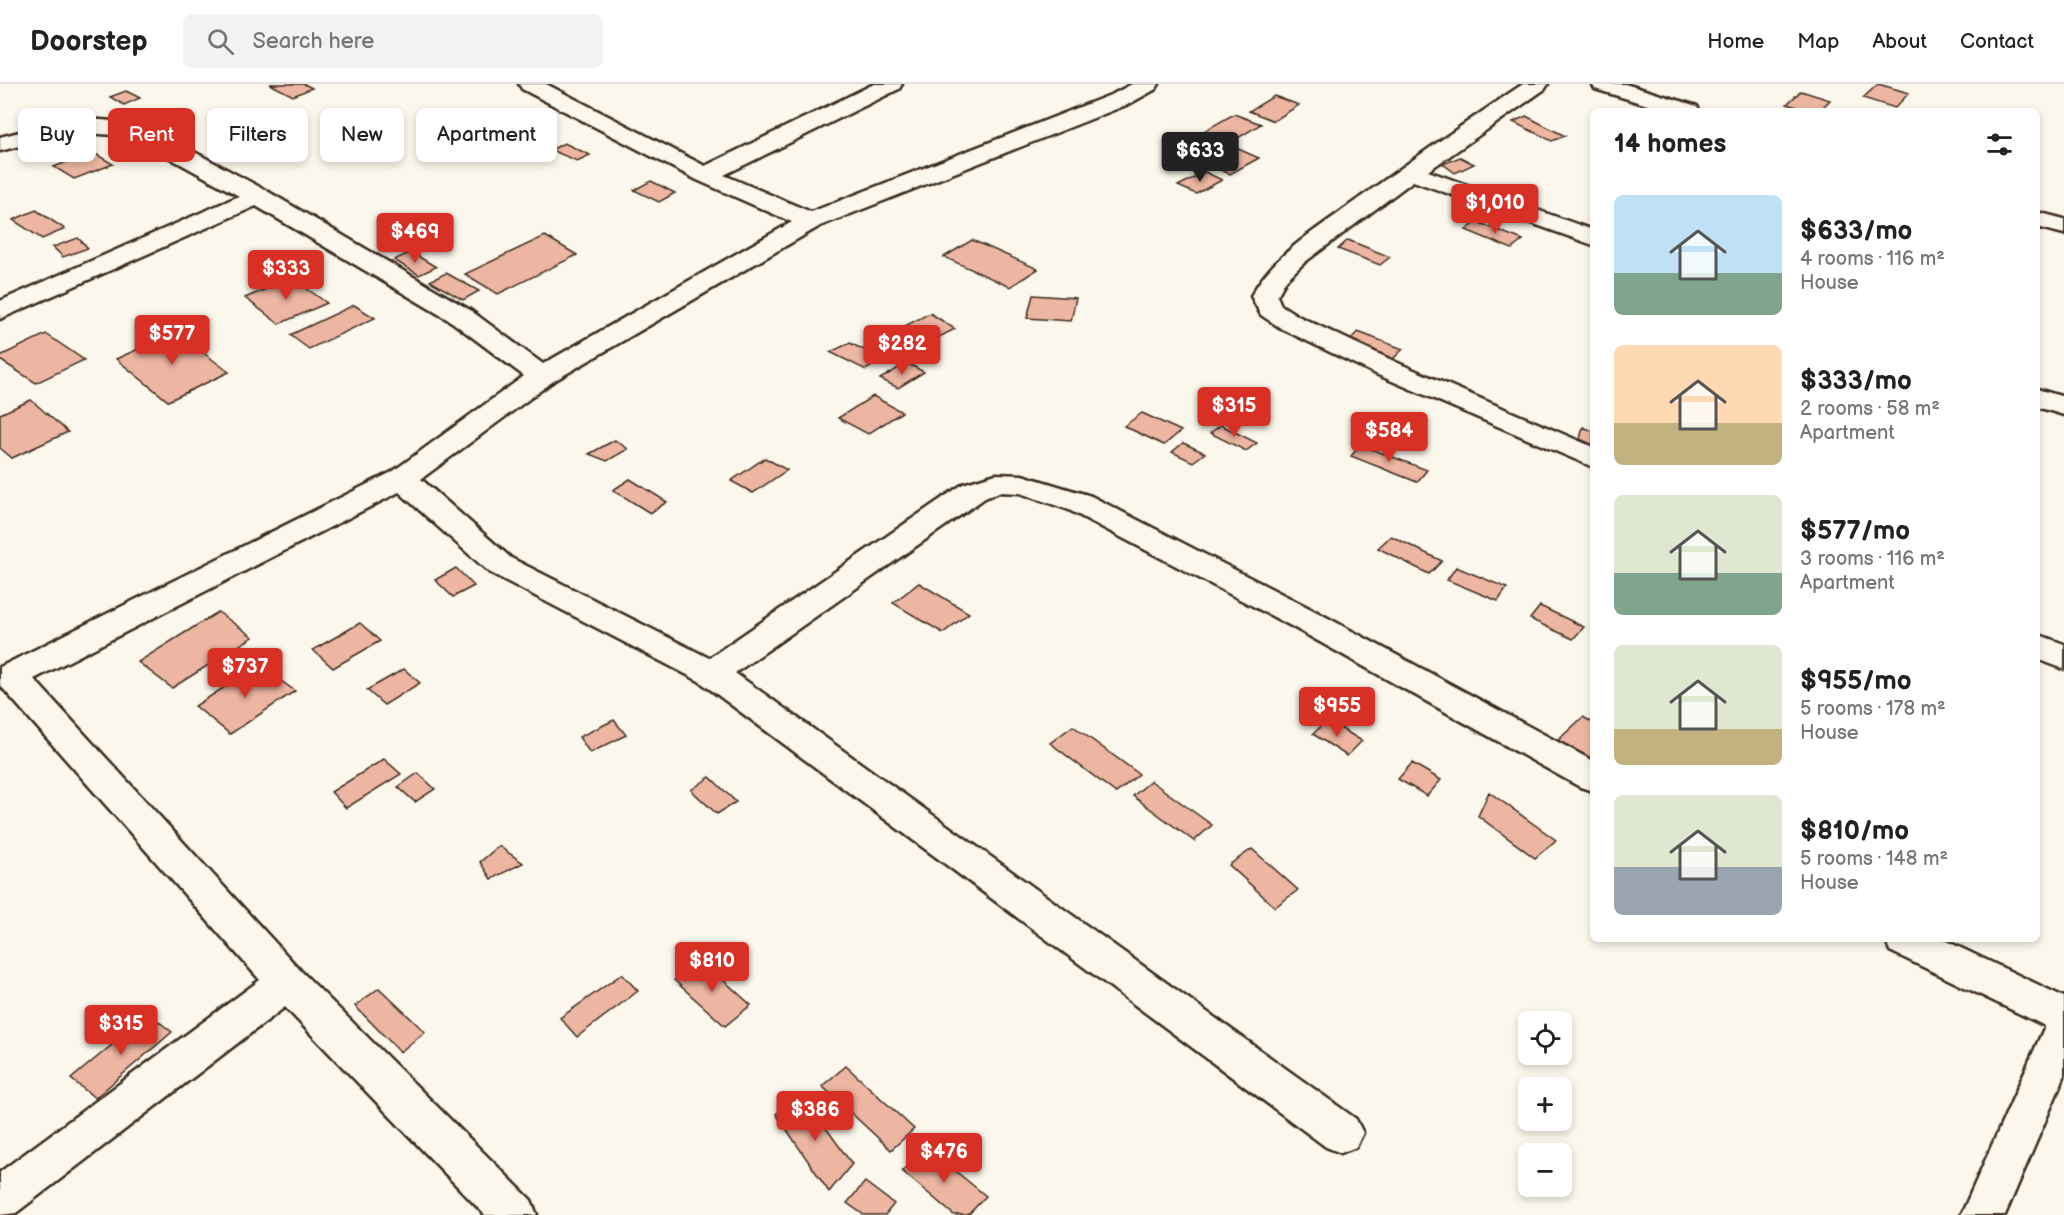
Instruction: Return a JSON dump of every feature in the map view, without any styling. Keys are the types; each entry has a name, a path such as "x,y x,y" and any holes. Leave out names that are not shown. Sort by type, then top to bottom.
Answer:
{"street":[{"path":"531,84 705,176 811,221"},
{"path":"705,176 891,84"},
{"path":"515,1215 287,983 12,676 402,479 542,376 811,221 1120,99 1148,84"},
{"path":"1537,84 1409,172 1292,261 1269,285 1264,296 1270,309 1322,338 1590,457"},
{"path":"1603,84 1679,108"},
{"path":"0,144 74,125 132,131 147,136 259,196 461,316 542,376"},
{"path":"1409,172 1590,237"},
{"path":"0,311 259,196"},
{"path":"2040,220 2064,227"},
{"path":"2040,399 2064,407"},
{"path":"402,479 500,565 711,673 1341,1133"},
{"path":"711,673 974,491 996,483 1022,484 1080,503 1304,619 1590,775"},
{"path":"2040,647 2064,657"},
{"path":"1910,942 2064,1016"},
{"path":"0,1198 287,983"},
{"path":"1983,1215 2064,1029"}],"building":[{"path":"270,84 304,84 312,88 293,96"},
{"path":"1878,84 1909,93 1895,108 1863,98"},
{"path":"126,91 140,98 124,105 110,97"},
{"path":"1801,91 1830,100 1822,108 1800,108 1787,104"},
{"path":"1274,96 1299,105 1274,121 1249,111"},
{"path":"1234,114 1261,124 1199,162 1179,154 1212,134 1204,131"},
{"path":"1526,116 1565,136 1552,141 1513,122"},
{"path":"564,143 590,155 577,161 557,153 557,147"},
{"path":"1236,148 1259,158 1230,174 1208,165"},
{"path":"96,154 113,164 74,179 54,167 67,162 96,162"},
{"path":"1460,157 1474,164 1455,173 1443,164"},
{"path":"1205,172 1222,180 1196,194 1178,186"},
{"path":"651,181 675,193 659,202 634,190"},
{"path":"36,210 65,229 42,239 13,220"},
{"path":"1477,222 1523,240 1512,249 1466,230"},
{"path":"545,236 577,255 498,294 465,274"},
{"path":"78,238 88,248 63,257 53,247"},
{"path":"972,240 1038,269 1010,287 944,257"},
{"path":"1348,240 1390,257 1380,265 1338,249"},
{"path":"411,252 436,267 419,275 394,260"},
{"path":"446,273 479,291 463,300 430,281"},
{"path":"292,278 327,303 279,324 245,298"},
{"path":"1033,295 1076,298 1071,321 1027,318"},
{"path":"354,305 375,318 309,349 290,335"},
{"path":"930,313 955,329 918,348 893,332"},
{"path":"176,332 229,372 168,401 116,359"},
{"path":"1358,332 1403,349 1392,360 1347,342"},
{"path":"46,334 84,360 36,383 0,360 0,356"},
{"path":"850,343 883,359 866,370 830,352"},
{"path":"907,363 924,372 898,388 880,379"},
{"path":"873,396 902,412 868,434 838,418"},
{"path":"31,400 68,432 12,458 0,448 0,414"},
{"path":"1142,413 1181,431 1164,445 1124,426"},
{"path":"1221,425 1257,443 1246,451 1210,433"},
{"path":"1583,427 1590,430 1590,444 1580,439"},
{"path":"615,440 628,449 607,461 589,454"},
{"path":"1183,443 1205,453 1193,462 1172,452"},
{"path":"1361,445 1427,470 1417,482 1351,456"},
{"path":"765,458 787,470 753,493 731,481"},
{"path":"630,479 667,502 650,513 613,490"},
{"path":"1391,536 1442,561 1429,574 1378,548"},
{"path":"1456,567 1507,588 1498,601 1447,580"},
{"path":"456,568 474,586 453,597 435,580"},
{"path":"919,583 969,613 943,633 893,603"},
{"path":"1540,606 1584,627 1573,639 1530,619"},
{"path":"218,612 253,637 172,688 138,662"},
{"path":"360,623 380,641 333,668 313,650"},
{"path":"259,665 295,691 230,734 195,706"},
{"path":"404,669 420,683 384,705 367,690"},
{"path":"1583,717 1590,721 1590,764 1555,743"},
{"path":"614,720 626,735 590,753 579,737"},
{"path":"1327,720 1362,741 1347,756 1313,734"},
{"path":"1073,726 1139,774 1116,793 1050,743"},
{"path":"384,759 401,774 346,808 331,792"},
{"path":"1412,763 1441,780 1427,796 1398,779"},
{"path":"418,773 435,789 415,802 398,787"},
{"path":"710,777 736,802 717,814 691,790"},
{"path":"1151,781 1212,825 1194,841 1133,796"},
{"path":"1489,792 1556,840 1535,858 1478,816"},
{"path":"499,846 523,863 491,879 480,862"},
{"path":"1252,849 1298,890 1275,907 1229,865"},
{"path":"700,959 751,1005 725,1026 674,980"},
{"path":"622,974 638,991 577,1037 560,1018"},
{"path":"379,988 425,1032 400,1052 355,1006"},
{"path":"149,1014 172,1032 95,1098 71,1079"},
{"path":"846,1066 914,1129 891,1150 822,1086"},
{"path":"803,1096 852,1164 829,1192 776,1114"},
{"path":"926,1147 986,1196 968,1215 954,1215 902,1171"},
{"path":"865,1182 894,1204 885,1215 864,1215 847,1203"}]}
